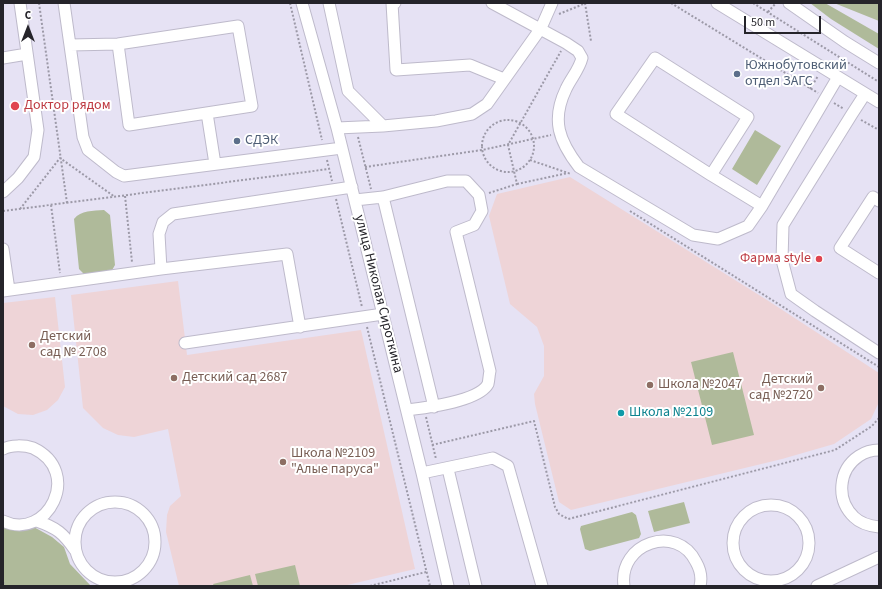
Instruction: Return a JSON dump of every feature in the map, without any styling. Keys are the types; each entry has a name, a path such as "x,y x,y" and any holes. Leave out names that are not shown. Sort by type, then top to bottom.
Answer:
{"street":[{"path":"3,192 18,178 34,157 38,130 20,3"},
{"path":"64,3 83,137 88,150 116,172 124,176 342,148"},
{"name":"улица Николая Сироткина","path":"302,3 352,187 407,410 448,586"},
{"path":"329,3 348,91 383,126"},
{"path":"395,3 392,3 396,70 470,66 504,79"},
{"path":"492,3 543,24 578,51 582,58 580,66 566,89 558,112 559,133 569,154 579,167 693,235 718,239 748,226 762,206 838,77"},
{"path":"337,128 383,126 436,121 472,114 487,104 543,24 552,3"},
{"path":"717,3 879,102"},
{"path":"796,5 879,63"},
{"path":"70,44 118,44 238,26 252,106 129,125 118,44"},
{"path":"3,58 27,54"},
{"path":"711,175 748,117 655,58 616,114 711,175 762,206"},
{"path":"865,94 784,225 782,260 791,294 879,353"},
{"path":"207,113 215,164"},
{"path":"355,200 384,197 447,181 466,181 480,195 482,211 474,225 456,232 490,372 487,384 478,394 434,407 407,410"},
{"path":"161,269 159,234 163,222 173,214 352,187"},
{"path":"384,197 434,407"},
{"path":"879,201 873,197 840,248 879,273"},
{"path":"3,249 6,290 287,254 300,326"},
{"path":"185,343 383,314"},
{"path":"3,449 18,446 30,447 41,453 50,461 56,472 58,484 57,496 51,507 37,521 20,525 3,521"},
{"path":"879,450 864,453 853,460 845,471 841,483 841,496 846,508 855,518 866,525 879,527"},
{"path":"422,473 492,458 508,466 542,586"},
{"path":"448,468 476,586"},
{"path":"37,521 54,527 67,538 75,550 82,566 90,574 98,579 120,584 131,579 142,571 150,560 154,547 154,534 149,521 140,511 128,504 114,502 101,505 89,511 80,522 75,534 75,550"},
{"path":"768,504 781,505 793,511 802,520 808,532 810,545 807,558 800,569 783,583 777,581 764,581 753,577 743,570 736,559 732,547 733,535 737,524 745,514 756,507 768,504"},
{"path":"624,586 624,572 629,560 636,551 642,547 659,541 672,542 684,548 694,557 700,569 700,586"},
{"path":"817,586 879,557"}],"path":[{"path":"39,3 67,203"},
{"path":"290,3 364,317 430,586"},
{"path":"543,24 586,3 591,41"},
{"path":"671,3 879,130"},
{"path":"753,3 879,82"},
{"path":"768,12 776,3"},
{"path":"517,184 508,144 566,43"},
{"path":"504,120 520,122 531,132 534,139 534,146 530,160 520,169 514,171 506,172 497,170 490,165 482,150 484,134 489,127 496,122 504,120"},
{"path":"365,167 482,150 559,133"},
{"path":"60,158 115,197"},
{"path":"20,209 60,158"},
{"path":"530,160 568,172 575,177"},
{"path":"3,211 329,169"},
{"path":"480,195 517,184 568,172"},
{"path":"125,196 133,273"},
{"path":"51,205 61,283"},
{"path":"629,210 879,367"},
{"path":"432,444 534,421 555,507 559,514 568,519 835,450 872,426 879,418"},
{"path":"370,586 426,572"},
{"path":"3,582 5,586"}],"shaded area":[{"path":"570,177 767,300 879,373 879,402 871,419 834,444 782,459 571,510 559,502 535,404 534,394 544,376 544,346 537,327 510,304 489,216 497,194"},
{"name":"Школа №2109 \"Алые паруса\"","path":"178,281 187,355 361,330 415,569 343,586 179,586 166,532 167,515 170,506 181,496 168,429 134,437 118,435 103,428 83,408 71,295"},
{"name":"Детский сад № 2708","path":"55,297 65,387 58,400 47,410 33,415 18,414 3,406 3,303"}],"green space":[{"path":"810,3 825,3 879,34 879,49 831,19"},
{"path":"834,3 879,3 879,21"},
{"path":"755,130 781,146 757,185 732,169"},
{"path":"104,210 110,215 115,265 111,272 99,276 84,274 79,269 74,219 84,212"},
{"path":"733,352 754,435 712,445 691,362"},
{"path":"684,502 690,523 654,532 648,511"},
{"path":"632,512 636,515 641,534 639,538 590,551 585,549 580,529 581,526"},
{"path":"3,525 32,526 52,537 64,547 70,564 91,586 3,586"},
{"path":"295,565 300,586 258,586 255,574"},
{"path":"250,575 253,586 214,586 213,584"}],"place":[{"name":"Южнобутовский отдел ЗАГС","path":"737,74"},
{"name":"Доктор рядом","path":"15,106"},
{"name":"СДЭК","path":"237,141"},
{"name":"Фарма style","path":"819,259"},
{"name":"Детский сад № 2708","path":"32,345"},
{"name":"Детский сад 2687","path":"174,378"},
{"name":"Школа №2047","path":"650,385"},
{"name":"Детский сад №2720","path":"821,388"},
{"name":"Школа №2109","path":"621,413"},
{"name":"Школа №2109 \"Алые паруса\"","path":"283,462"}]}
